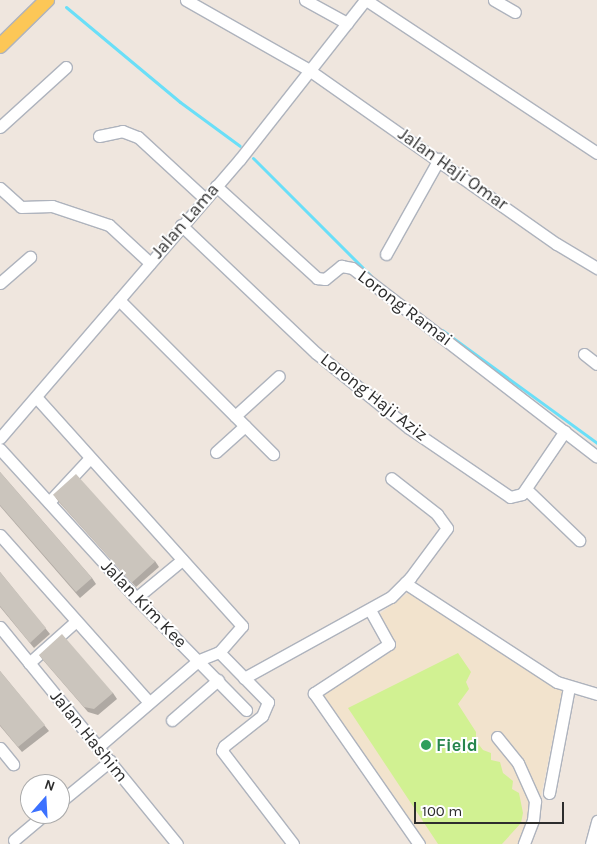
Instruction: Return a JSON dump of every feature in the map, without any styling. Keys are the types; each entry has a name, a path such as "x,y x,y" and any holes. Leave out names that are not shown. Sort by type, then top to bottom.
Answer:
{"main road":[{"path":"0,46 47,0"}],"street":[{"name":"Jalan Haji Omar","path":"186,0 309,70 439,159 557,244 597,268"},
{"path":"305,0 347,23"},
{"name":"Jalan Lama","path":"0,438 216,186 366,0 597,153"},
{"path":"494,0 515,12"},
{"path":"0,127 66,67"},
{"path":"99,136 122,131 138,137 204,198"},
{"path":"386,254 439,159"},
{"name":"Lorong Ramai","path":"216,186 317,278 325,279 341,266 352,268 565,431 597,458"},
{"path":"0,188 21,207 52,206 109,225 150,263"},
{"name":"Lorong Haji Aziz","path":"181,225 316,353 409,428 510,497 519,496 526,488"},
{"path":"0,284 30,257"},
{"path":"119,300 273,454"},
{"path":"584,354 597,364"},
{"path":"235,416 279,376"},
{"path":"36,397 241,623 235,637 219,652 199,660 246,710"},
{"path":"216,452 245,426"},
{"path":"565,431 526,488 579,540"},
{"name":"Jalan Kim Kee","path":"0,448 136,598 199,660 98,747"},
{"path":"49,502 90,458"},
{"path":"244,678 336,625 370,610 405,583 448,527 438,514 391,478"},
{"path":"0,535 75,622 148,702"},
{"path":"136,598 182,560"},
{"path":"405,583 550,678 569,687 597,694"},
{"path":"370,610 389,644 314,693 419,844"},
{"path":"29,662 75,622"},
{"name":"Jalan Hashim","path":"0,627 177,844"},
{"path":"219,652 268,702 262,716 224,746 222,751 293,844"},
{"path":"172,720 218,680"},
{"path":"549,793 569,687"},
{"path":"497,737 518,763 535,801 533,820 524,844"},
{"path":"0,748 13,764"},
{"path":"70,794 110,762"},
{"path":"591,844 597,821"},
{"path":"14,840 33,824"}],"shaded area":[{"path":"413,589 564,685 531,844 415,844 314,693 389,644 374,618"}],"green space":[{"name":"Field","path":"458,653 471,672 466,682 469,689 458,704 476,732 476,741 483,750 491,753 491,760 500,762 503,773 513,781 512,789 519,793 523,813 521,823 502,844 438,844 348,708"}],"building":[{"path":"0,472 92,578 76,592 0,505"},
{"path":"76,474 155,562 132,582 53,495"},
{"path":"0,572 46,628 30,643 0,606"},
{"path":"62,634 113,693 94,709 84,707 39,655"},
{"path":"0,671 45,725 18,747 0,725"}],"waterway":[{"path":"66,7 180,102 240,146"},
{"path":"253,158 371,276"},
{"path":"442,330 597,443"}],"place":[{"name":"Field","path":"426,745"}]}
